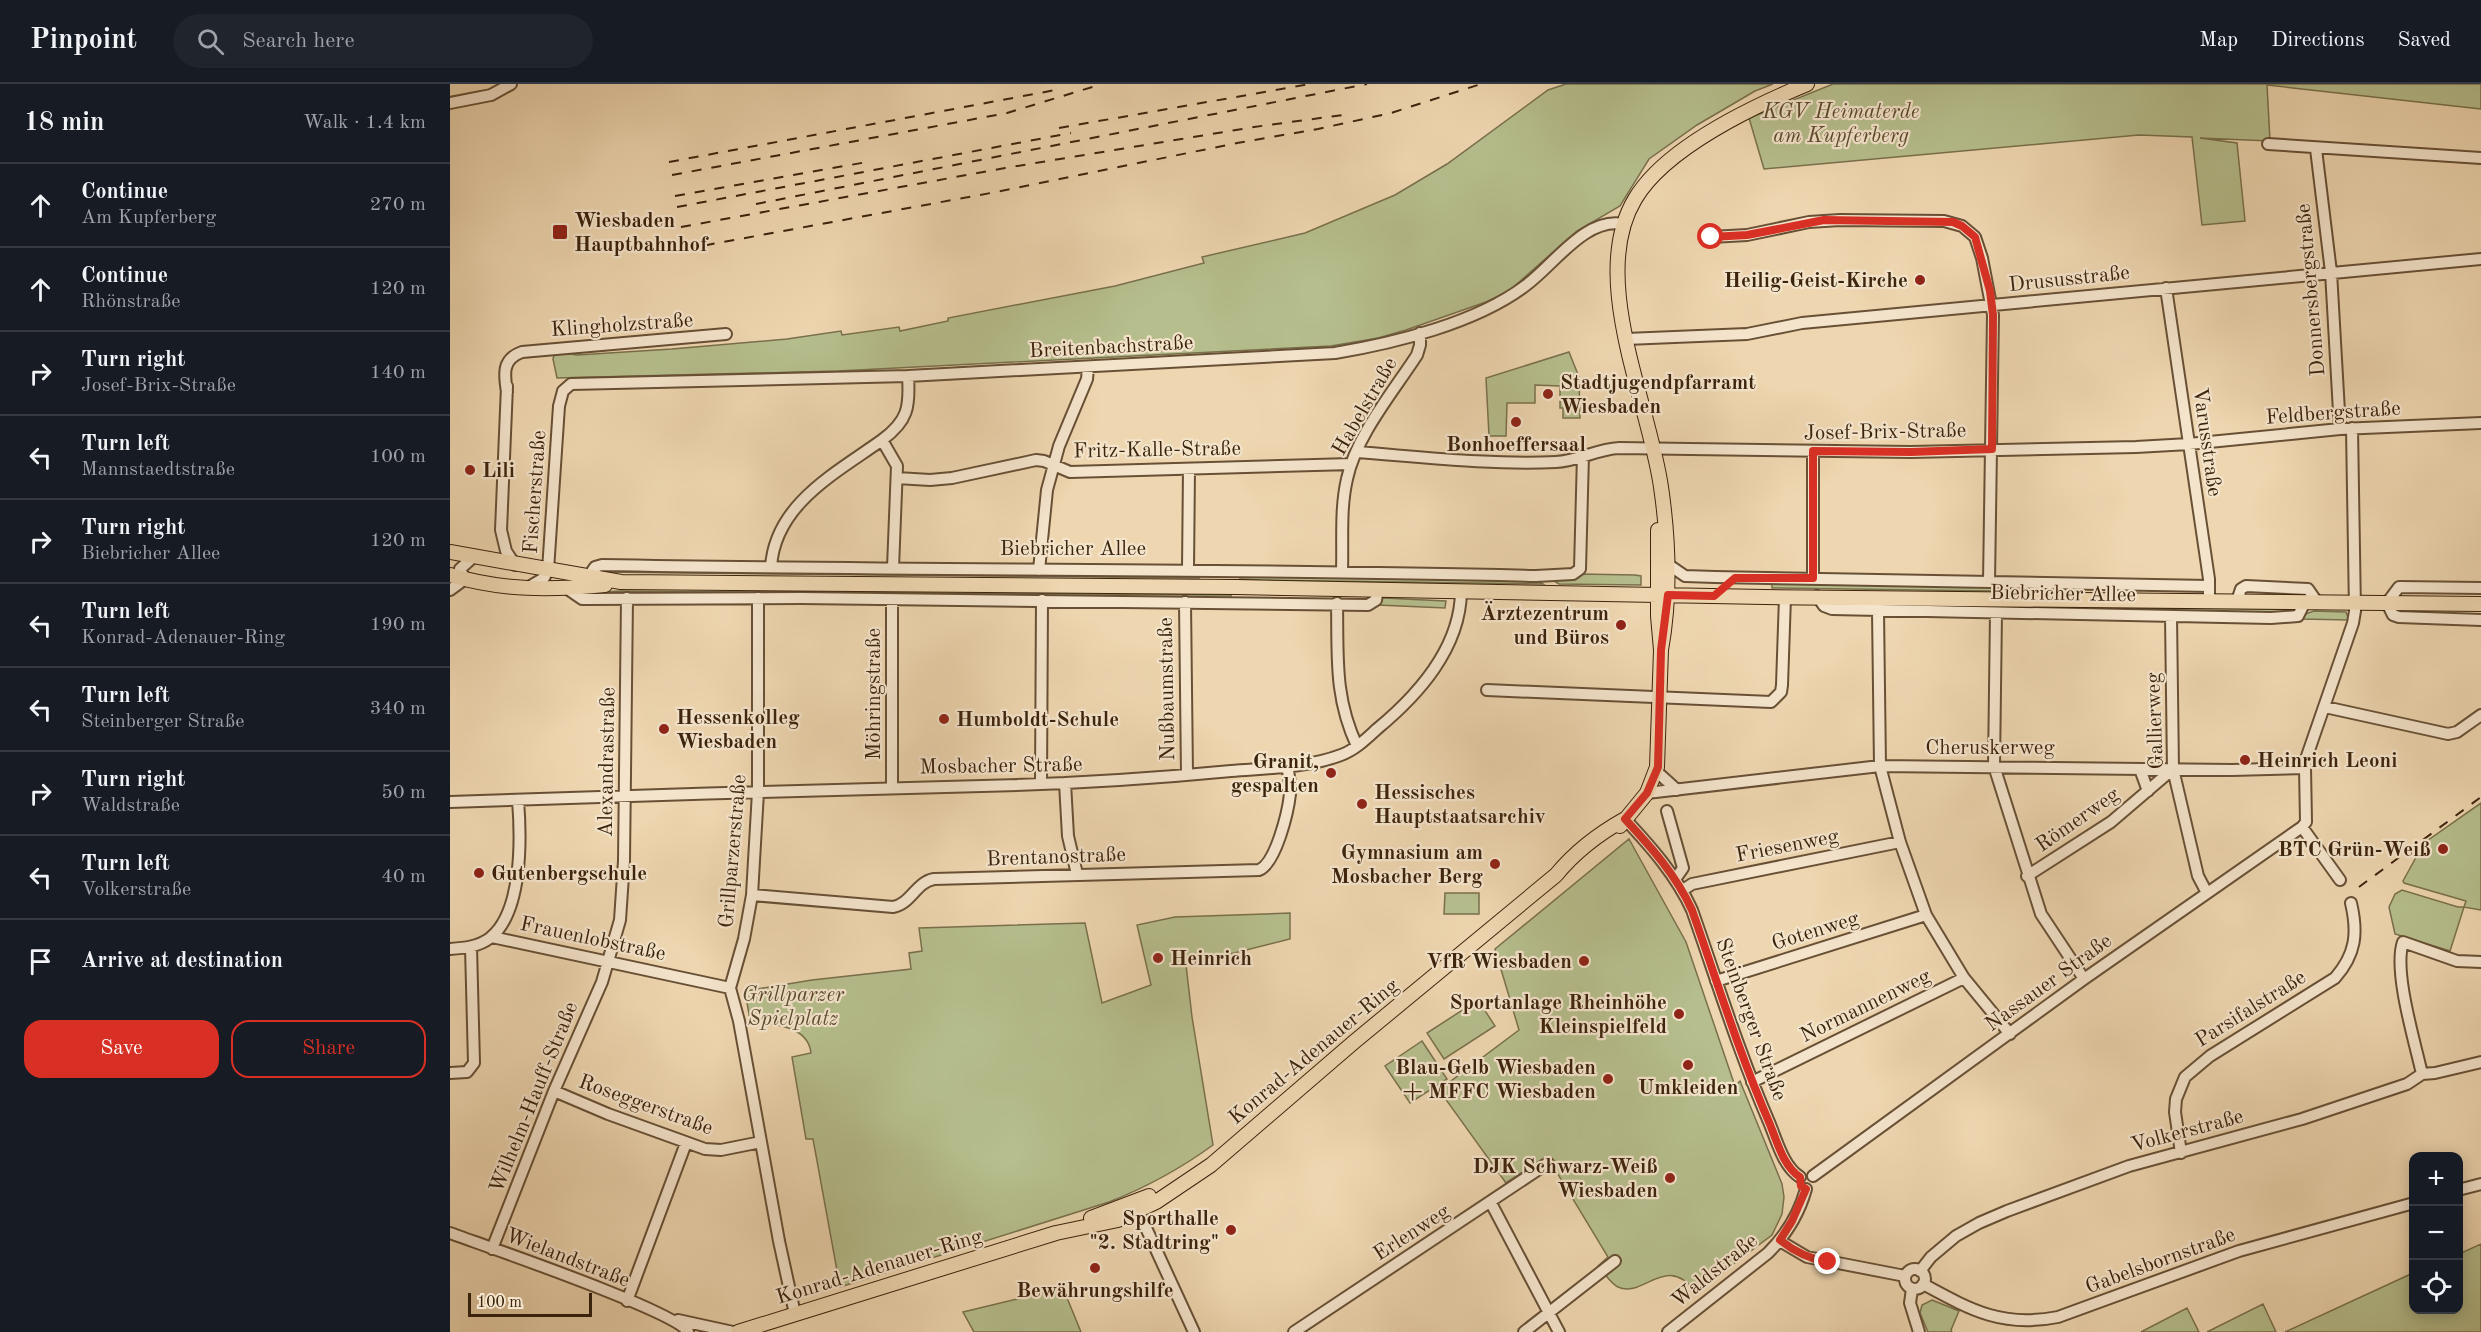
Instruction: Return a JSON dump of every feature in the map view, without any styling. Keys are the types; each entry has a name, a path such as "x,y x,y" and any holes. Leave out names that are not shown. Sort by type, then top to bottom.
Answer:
{"main road":[{"path":"1663,595 1669,565 1665,520 1655,455 1626,339 1617,274 1618,247 1623,225 1641,190 1677,156 1732,119 1807,84"},
{"path":"1655,455 1663,595"},
{"name":"Biebricher Allee","path":"450,552 479,559 621,582"},
{"name":"Biebricher Allee","path":"450,575 526,588 566,588 621,582 2481,604"},
{"name":"Konrad-Adenauer-Ring","path":"741,1331 1056,1233 1099,1225 1136,1207 1156,1202 1211,1165 1556,875 1569,869 1613,834 1647,793 1656,771 1663,595"}],"street":[{"path":"450,103 491,95 511,84"},
{"path":"2268,144 2316,149 2481,158"},
{"name":"Donnersbergstraße","path":"2316,149 2331,272 2340,429"},
{"path":"1711,237 1747,235 1824,220 1953,222 1975,237 1992,305 1989,582"},
{"name":"Breitenbachstraße","path":"566,388 580,383 908,376 1335,353 1388,343 1500,303 1540,274 1589,230 1606,223 1623,225"},
{"name":"Drususstraße","path":"1626,339 1747,334 1802,323 2481,259"},
{"name":"Varusstraße","path":"2166,288 2209,586 2209,601"},
{"name":"Habelstraße","path":"1342,571 1344,492 1351,464 1356,452 1417,355 1420,333"},
{"name":"Klingholzstraße","path":"465,579 460,569 479,559 497,544 501,530 507,392 512,364 522,352 726,334"},
{"path":"1039,570 1044,506 1059,446 1087,379 1088,368"},
{"path":"771,567 777,538 804,497 897,429 904,417 908,398 908,376"},
{"name":"Fischerstraße","path":"526,588 544,578 548,570 559,406 560,397 566,388"},
{"name":"Feldbergstraße","path":"2189,444 2352,428 2481,423"},
{"path":"2340,880 2302,827 2308,817 2305,768 2353,623 2355,602 2352,428"},
{"path":"882,440 897,464 893,568"},
{"name":"Josef-Brix-Straße","path":"1655,455 1813,451 1911,452 2189,444"},
{"path":"1356,452 1481,461 1544,462 1564,461 1611,448 1655,455"},
{"path":"1813,451 1813,578"},
{"name":"Biebricher Allee","path":"588,577 595,567 602,565 1342,571 1536,576 1573,574 1580,569 1583,456"},
{"name":"Fritz-Kalle-Straße","path":"897,478 930,480 952,478 1036,460 1070,472 1351,464"},
{"path":"1188,570 1189,469"},
{"name":"Klingholzstraße","path":"501,530 506,551 515,565"},
{"path":"450,568 479,559"},
{"name":"Biebricher Allee","path":"1669,565 1685,576 1735,578 2209,586"},
{"path":"1536,576 1548,583 1556,593"},
{"path":"1714,596 1735,578"},
{"path":"450,590 465,579"},
{"path":"2481,588 2403,586 2396,589 2387,603 2393,615 2399,617 2481,620"},
{"name":"Biebricher Allee","path":"566,588 579,598 1337,603 1373,603 1378,590"},
{"name":"Mosbacher Straße","path":"450,802 1065,783 1187,776 1287,766 1332,758 1358,746 1394,715 1425,683 1448,646 1461,610 1461,592"},
{"name":"Biebricher Allee","path":"1817,596 1827,608 1878,611 2171,616 2294,617 2311,602"},
{"path":"1487,690 1765,703 1777,698 1782,686 1785,597"},
{"name":"Alexandrastraße","path":"609,961 623,892 627,598"},
{"name":"Grillparzerstraße","path":"758,598 758,792 752,895 744,939 730,988 795,1314"},
{"name":"Möhringstraße","path":"892,600 892,788"},
{"path":"1041,784 1042,600"},
{"name":"Nußbaumstraße","path":"1185,602 1187,776"},
{"path":"1337,603 1340,698 1347,724 1358,746"},
{"path":"1878,611 1880,766 1900,842 1926,915 1964,978 2010,1035"},
{"path":"1996,613 1994,766 2027,876 2041,914 2084,979"},
{"name":"Gallierweg","path":"2171,616 2173,769 2198,876 2207,893"},
{"path":"2325,707 2448,734 2457,732 2481,715"},
{"name":"Brentanostraße","path":"752,895 893,907 902,904 924,882 931,880 1264,868 1273,855 1288,806 1291,784 1287,766"},
{"name":"Cheruskerweg","path":"1647,793 1880,766 2305,768"},
{"name":"Römerweg","path":"2140,769 2148,792"},
{"name":"Römerweg","path":"2027,876 2111,822 2173,769"},
{"path":"1656,771 1677,790"},
{"path":"1065,783 1068,836 1077,874"},
{"path":"492,937 507,911 517,880 520,843 518,800"},
{"path":"1667,811 1683,868 1676,878"},
{"name":"Steinberger Straße","path":"1625,819 1676,878 1683,890 1695,917 1752,1082 1785,1158 1797,1175 1803,1197"},
{"name":"Nassauer Straße","path":"1816,1174 2084,979 2302,827"},
{"name":"Friesenweg","path":"1683,890 1692,884 1900,842"},
{"name":"Parsifalstraße","path":"2181,1153 2175,1112 2176,1100 2185,1077 2210,1056 2335,978 2349,960 2354,949 2356,936 2351,903"},
{"name":"Gotenweg","path":"1716,981 1926,915"},
{"name":"Frauenlobstraße","path":"450,949 471,947 492,937 730,988"},
{"path":"2422,1074 2402,980 2400,950 2403,942 2457,960 2481,962"},
{"path":"450,1073 467,1072 474,1063 471,947"},
{"name":"Wilhelm-Hauff-Straße","path":"492,1249 554,1091 601,985 609,961"},
{"name":"Normannenweg","path":"1752,1082 1964,978"},
{"name":"Volkerstraße","path":"1780,1240 1794,1251 1819,1260 1905,1276 1911,1270 1920,1271 1931,1257 1948,1243 1979,1223 2129,1166 2302,1119 2407,1084 2422,1074 2481,1062"},
{"name":"Roseggerstraße","path":"554,1091 686,1143 710,1150 761,1142"},
{"path":"627,1301 686,1143"},
{"name":"Erlenweg","path":"1294,1332 1548,1163"},
{"path":"1797,1175 1816,1174"},
{"name":"Waldstraße","path":"1668,1332 1780,1240 1803,1197 1814,1185 1816,1174"},
{"path":"2463,1189 2481,1184"},
{"path":"1491,1203 1559,1332"},
{"name":"Gabelsbornstraße","path":"1923,1284 1986,1315 2004,1320 2040,1320 2058,1317 2229,1254 2409,1204"},
{"path":"1136,1207 1194,1332"},
{"name":"Wielandstraße","path":"450,1233 627,1301 684,1326 741,1331"},
{"path":"1524,1332 1615,1261"},
{"path":"1905,1276 1905,1282 1917,1289 1923,1284 1924,1275 1920,1271"},
{"path":"1912,1288 1910,1303 1919,1332"},
{"name":"Wielandstraße","path":"690,1327 700,1332"}],"green space":[{"path":"1566,84 1773,84 1755,91 1697,125 1649,159 1620,206 1577,231 1509,291 1486,302 1378,338 1331,346 838,371 557,378 554,355 672,349 787,339 841,331 842,335 899,327 900,331 948,321 948,318 1115,286 1204,263 1202,257 1305,233 1395,195 1447,164 1548,90"},
{"name":"KGV Heimaterde am Kupferberg","path":"1833,84 2481,84 2481,109 2267,85 2270,141 2200,138 2237,143 2245,221 2202,225 2192,137 2139,135 1764,169 1749,118"},
{"path":"1569,352 1579,377 1580,418 1563,418 1563,408 1560,408 1560,386 1535,385 1535,403 1507,403 1506,436 1489,436 1486,378"},
{"path":"600,567 1199,573 1199,578 596,572"},
{"path":"1240,573 1535,579 1543,584 1260,580 1240,579"},
{"path":"1581,574 1641,576 1641,585 1559,584 1549,578"},
{"path":"1772,583 2016,586 2016,590 1772,588"},
{"path":"620,591 1231,595 1231,600 580,597 579,593"},
{"path":"1383,598 1446,601 1445,608 1378,605"},
{"path":"2136,608 2298,609 2293,613 2136,612"},
{"path":"2314,611 2346,612 2349,620 2302,619 2305,614"},
{"name":"BTC Grün-Weiß","path":"2481,803 2481,910 2464,907 2466,901 2403,881 2424,843"},
{"path":"1629,839 1686,942 1735,1086 1740,1081 1782,1184 1784,1197 1782,1214 1772,1235 1696,1292 1685,1281 1674,1276 1665,1276 1628,1289 1615,1285 1598,1266 1608,1257 1547,1156 1506,1183 1439,1090 1519,1030 1495,949"},
{"name":"BTC Grün-Weiß","path":"2402,890 2464,907 2450,951 2395,934 2389,907 2395,894"},
{"path":"1445,893 1479,893 1479,914 1444,914"},
{"name":"Grillparzer Spielplatz","path":"1290,913 1290,939 1186,965 1213,1145 1163,1177 1109,1202 840,1287 813,1139 806,1139 792,1057 811,1053 803,1037 796,1032 779,1025 750,1020 745,991 812,980 911,969 909,953 922,951 919,928 1085,923 1102,1003 1151,985 1137,925 1175,917"},
{"path":"1478,1000 1495,1026 1444,1059 1427,1033"},
{"path":"1422,1041 1447,1079 1410,1103 1385,1066"},
{"path":"2481,1244 2481,1332 2285,1332 2409,1275 2409,1314 2463,1314 2463,1252"},
{"path":"1063,1288 1081,1332 974,1332 963,1312"},
{"path":"1932,1300 1959,1311 1952,1332 1928,1332 1920,1313 1922,1305"},
{"path":"2263,1304 2276,1332 2207,1332"},
{"path":"2187,1308 2199,1332 2141,1332"}],"railway":[{"path":"672,175 1007,113 1102,84"},
{"path":"1059,128 1310,84"},
{"path":"756,204 1367,84"},
{"path":"685,249 996,192 1237,143 1318,129 1391,113 1481,84"},
{"path":"669,162 1061,89"},
{"path":"681,227 1005,168 1254,127 1350,114"},
{"path":"677,207 1071,133"},
{"path":"675,196 867,162"},
{"path":"2359,887 2481,797"}],"place":[{"name":"Wiesbaden Hauptbahnhof","path":"560,232"},
{"name":"Heilig-Geist-Kirche","path":"1920,280"},
{"name":"Stadtjugendpfarramt Wiesbaden","path":"1548,394"},
{"name":"Bonhoeffersaal","path":"1516,422"},
{"name":"Lili","path":"470,470"},
{"name":"Ärztezentrum und Büros","path":"1621,625"},
{"name":"Humboldt-Schule","path":"944,719"},
{"name":"Hessenkolleg Wiesbaden","path":"664,729"},
{"name":"Heinrich Leoni","path":"2245,760"},
{"name":"Granit, gespalten","path":"1331,773"},
{"name":"Hessisches Hauptstaatsarchiv","path":"1362,804"},
{"name":"BTC Grün-Weiß","path":"2443,849"},
{"name":"Gymnasium am Mosbacher Berg","path":"1495,864"},
{"name":"Gutenbergschule","path":"479,873"},
{"name":"Heinrich","path":"1158,958"},
{"name":"VfR Wiesbaden","path":"1584,961"},
{"name":"Sportanlage Rheinhöhe Kleinspielfeld","path":"1679,1014"},
{"name":"Umkleiden","path":"1688,1065"},
{"name":"Blau-Gelb Wiesbaden + MFFC Wiesbaden","path":"1608,1079"},
{"name":"DJK Schwarz-Weiß Wiesbaden","path":"1670,1178"},
{"name":"Sporthalle \"2. Stadtring\"","path":"1231,1230"},
{"name":"Bewährungshilfe","path":"1095,1268"}],"route":[{"path":"1711,237 1747,235 1824,220 1953,222 1975,237 1990,291 1993,315 1992,449 1911,452 1813,451 1813,578 1735,578 1714,596 1668,595 1661,650 1658,767 1647,793 1625,819 1676,878 1683,890 1752,1082 1785,1158 1793,1172 1800,1177 1801,1186 1806,1189 1786,1233 1780,1240 1794,1251 1828,1262"}]}
